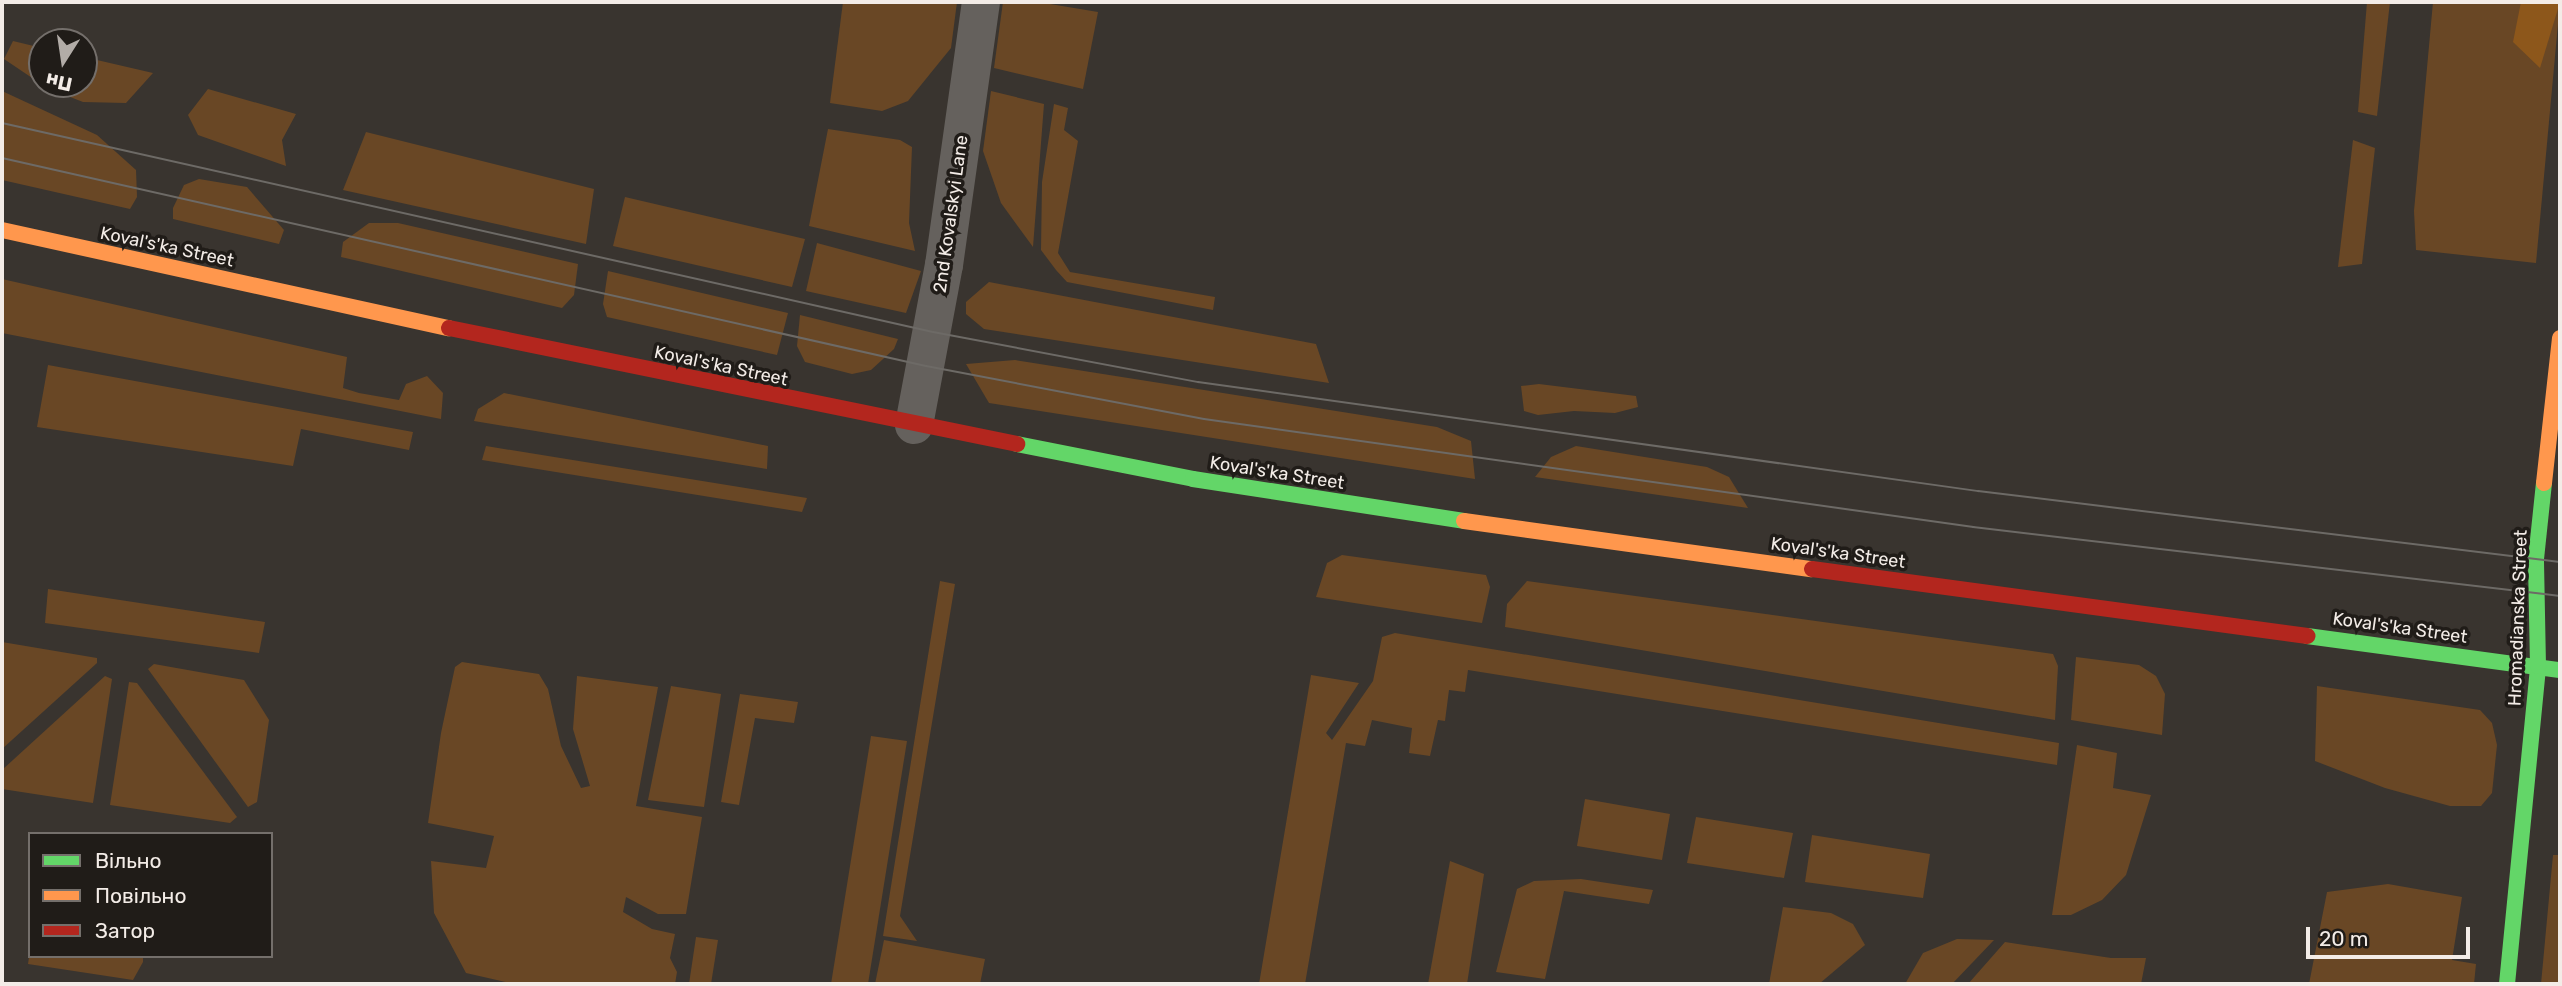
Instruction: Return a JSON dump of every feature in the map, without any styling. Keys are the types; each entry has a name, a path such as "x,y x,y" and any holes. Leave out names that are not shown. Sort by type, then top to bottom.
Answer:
{"street":[{"name":"2nd Kovalskyi Lane","path":"914,425 944,265 981,2"},
{"name":"Koval's'ka Street","path":"2,230 914,425 1193,479 1494,526 2560,670"},
{"name":"Hromadianska Street","path":"2507,984 2538,666 2536,559 2560,338"}],"shaded area":[{"path":"843,2 957,2 951,48 908,101 882,111 830,103"},
{"path":"1003,2 1038,2 1098,12 1083,89 994,68"},
{"path":"2367,2 2390,2 2377,116 2358,112"},
{"path":"2433,2 2560,2 2536,263 2416,250 2414,211"},
{"path":"2521,2 2560,2 2540,68 2513,42"},
{"path":"13,41 28,45 28,75 4,59"},
{"path":"98,60 153,73 126,103 83,102 73,98 98,98"},
{"path":"208,89 296,114 282,140 286,166 198,135 188,115"},
{"path":"2,91 97,135 136,170 137,197 130,209 2,180"},
{"path":"991,91 1044,104 1033,247 1001,203 983,151"},
{"path":"1054,104 1068,108 1064,130 1078,141 1058,253 1070,272 1215,297 1213,310 1067,282 1056,270 1041,250 1042,182"},
{"path":"828,129 900,140 912,147 909,223 915,251 809,226"},
{"path":"366,132 594,189 586,244 343,190"},
{"path":"2353,140 2375,148 2362,264 2338,267"},
{"path":"199,179 247,187 284,230 279,244 173,219 173,208 184,185"},
{"path":"625,197 805,239 792,287 613,246"},
{"path":"369,223 398,223 578,264 574,295 562,308 341,257 343,242"},
{"path":"817,243 921,271 906,313 806,291"},
{"path":"608,271 788,313 777,355 607,317 603,304"},
{"path":"2,279 347,357 343,388 359,393 399,400 406,384 427,376 443,393 441,419 2,333"},
{"path":"989,282 1316,344 1329,383 984,329 966,314 966,302"},
{"path":"800,315 898,339 894,349 871,370 852,374 805,362 797,346"},
{"path":"1015,360 1437,427 1471,441 1475,479 989,403 966,364"},
{"path":"48,365 413,432 409,450 301,429 293,466 37,427"},
{"path":"1539,384 1636,396 1638,407 1615,413 1574,411 1538,415 1524,411 1521,386"},
{"path":"504,393 768,446 767,469 474,421 478,409"},
{"path":"486,446 807,498 802,512 482,460"},
{"path":"1576,446 1707,467 1729,477 1748,508 1535,477 1551,457"},
{"path":"1342,555 1486,575 1490,587 1482,623 1316,597 1327,563"},
{"path":"940,581 955,584 900,916 917,941 883,936"},
{"path":"1527,581 2053,654 2058,666 2055,720 1505,627 1507,604"},
{"path":"48,589 265,622 259,653 45,623"},
{"path":"1395,633 2059,743 2057,765 1468,670 1465,692 1449,690 1445,721 1438,720 1430,756 1409,753 1412,728 1372,720 1365,746 1346,743 1305,984 1259,984 1311,675 1359,683 1326,733 1332,740 1373,681 1382,637"},
{"path":"2,642 97,658 97,663 2,749"},
{"path":"2076,657 2139,665 2156,676 2165,694 2162,735 2071,720"},
{"path":"462,662 539,674 548,689 561,746 581,788 590,786 573,729 577,676 658,687 636,806 702,817 686,914 658,914 626,897 623,912 652,929 675,934 670,958 677,972 675,984 514,984 466,973 434,913 431,861 486,868 494,836 428,823 441,733 455,667"},
{"path":"154,664 244,680 269,720 257,802 248,807 148,669"},
{"path":"105,676 112,679 93,803 2,789 2,770"},
{"path":"129,682 137,683 237,817 230,823 110,805"},
{"path":"671,686 721,694 704,807 648,800"},
{"path":"2317,686 2480,710 2492,723 2497,745 2492,793 2481,806 2450,806 2385,788 2315,761"},
{"path":"740,694 798,702 794,723 755,718 739,805 721,802"},
{"path":"871,736 907,741 868,984 831,984"},
{"path":"2077,745 2117,753 2113,788 2151,795 2126,875 2102,900 2071,915 2052,915"},
{"path":"1585,799 1670,814 1662,860 1577,846"},
{"path":"1696,817 1793,833 1784,878 1687,863"},
{"path":"1812,835 1930,854 1923,898 1805,882"},
{"path":"2553,855 2560,855 2560,984 2541,984"},
{"path":"1450,861 1484,874 1467,984 1428,984"},
{"path":"1581,879 1653,890 1649,904 1564,891 1545,979 1496,972 1517,889 1534,881"},
{"path":"2388,884 2462,897 2452,960 2476,964 2474,984 2309,984 2327,892"},
{"path":"1783,907 1831,913 1853,924 1865,945 1819,984 1769,984"},
{"path":"696,937 718,940 711,984 689,984"},
{"path":"1957,939 1994,940 1952,984 1905,984 1923,953"},
{"path":"884,940 985,959 980,984 875,984"},
{"path":"2005,942 2111,958 2146,958 2141,984 1968,984"},
{"path":"29,958 143,958 133,980 28,964"}],"tram line":[{"path":"2,123 933,332 1198,382 1978,491 2560,562"},
{"path":"2,158 926,366 1204,419 1973,527 2560,596"}],"traffic: fast":[{"path":"1017,444 1193,479 1464,521"},
{"path":"2507,984 2538,666 2536,559 2544,483"},
{"path":"2307,636 2560,670"}],"traffic: slow":[{"path":"2,230 449,328"},
{"path":"2544,483 2560,338"},
{"path":"1464,521 1812,569"}],"traffic: jam":[{"path":"449,328 1017,444"},
{"path":"1812,569 2307,636"}]}
